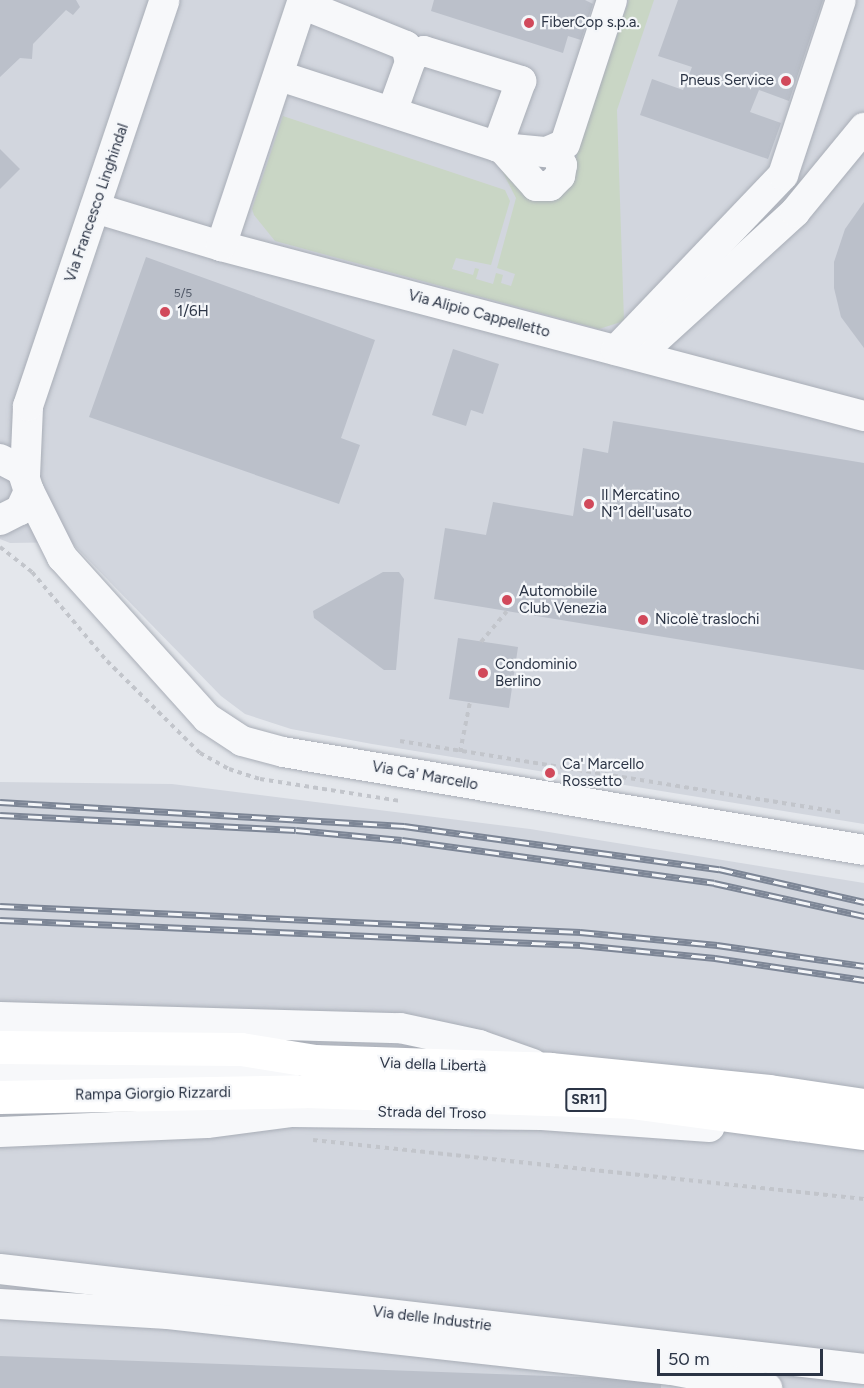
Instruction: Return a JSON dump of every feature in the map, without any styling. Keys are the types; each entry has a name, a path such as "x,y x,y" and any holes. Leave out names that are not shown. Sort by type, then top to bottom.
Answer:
{"highway":[{"name":"Via della Libertà","path":"0,1047 241,1049 310,1076 631,1102 864,1133"},
{"name":"Via della Libertà","path":"310,1076 550,1069 769,1091 864,1104"},
{"name":"Rampa Giorgio Rizzardi","path":"0,1097 310,1076"}],"street":[{"name":"Via Francesco Linghindal","path":"27,483 28,406 165,0"},
{"path":"280,76 500,148 531,183 543,187 556,181 562,171 559,157 549,151 565,144 612,0"},
{"path":"616,350 783,175 841,0"},
{"path":"221,246 303,2 402,42 410,57 392,112"},
{"path":"410,57 424,51 521,81 500,148"},
{"path":"655,340 795,212 864,128"},
{"name":"Via Alipio Cappelletto","path":"95,208 221,246 864,416"},
{"name":"Via Francesco Linghindal","path":"0,441 28,406"},
{"path":"0,459 11,461 27,483 20,510 0,529"},
{"name":"Via Ca' Marcello","path":"27,483 62,557 207,718 242,741 283,752 864,850"},
{"name":"Via Ca' Marcello","path":"0,529 62,557"},
{"path":"0,1017 400,1029 479,1045 550,1069"},
{"path":"0,1073 233,1069 310,1076"},
{"name":"Strada del Troso","path":"0,1132 207,1123 292,1112 398,1112 624,1120 864,1145"},
{"name":"Via delle Industrie","path":"0,1269 864,1368"},
{"path":"0,1304 191,1316 672,1370 767,1388"}],"path":[{"path":"0,529 32,572 107,661"},
{"path":"481,642 507,611"},
{"path":"460,752 470,702"},
{"path":"400,741 843,813"},
{"path":"301,1139 864,1199"}],"shaded area":[{"path":"0,0 864,0 864,824 372,744 291,729 245,714 221,696 71,542 10,543 0,539"},
{"path":"0,782 172,784 530,829 864,883 864,1357 0,1257"},
{"path":"0,1280 864,1379 864,1388 0,1388"}],"green space":[{"path":"629,0 654,0 617,110 624,321 599,329 275,241 254,215 252,209 283,116 505,190 510,201 491,265 456,258 452,269 473,275 475,268 479,269 476,279 493,284 496,273 503,275 501,283 511,286 515,274 497,268 516,198 502,171 512,176 571,172"}],"building":[{"path":"0,0 76,0 80,7 73,15 66,10 33,44 32,59 20,58 0,77"},
{"name":"FiberCop s.p.a.","path":"434,0 585,0 593,4 581,40 568,36 563,53 431,11"},
{"path":"678,0 823,0 789,101 759,90 750,112 781,123 768,159 640,115 652,79 683,90 692,67 658,56"},
{"path":"0,149 20,169 0,189"},
{"path":"864,202 864,348 841,317 834,288 834,262 845,229"},
{"path":"146,257 375,340 341,438 360,445 339,504 89,417"},
{"path":"453,349 499,364 483,414 471,410 466,426 432,415"},
{"path":"613,421 864,463 864,670 434,599 445,528 486,535 493,502 573,516 583,448 608,453"},
{"path":"383,572 399,572 404,579 396,670 384,670 314,618 313,611"},
{"name":"Condominio Berlino","path":"458,638 518,647 509,708 449,699"},
{"path":"0,1356 661,1380 661,1388 0,1388"}],"railway":[{"path":"0,802 404,826 719,869 864,902"},
{"path":"0,815 296,830 402,840 714,883 864,916"},
{"path":"0,906 580,932 717,945 864,966"},
{"path":"0,920 580,945 715,958 864,980"}],"place":[{"name":"FiberCop s.p.a.","path":"529,23"},
{"name":"Pneus Service","path":"786,81"},
{"name":"1/6H","path":"165,312"},
{"name":"Il Mercatino N°1 dell'usato","path":"589,504"},
{"name":"Automobile Club Venezia","path":"507,600"},
{"name":"Nicolè traslochi","path":"643,620"},
{"name":"Condominio Berlino","path":"483,673"},
{"name":"Ca' Marcello Rossetto","path":"550,773"}]}
